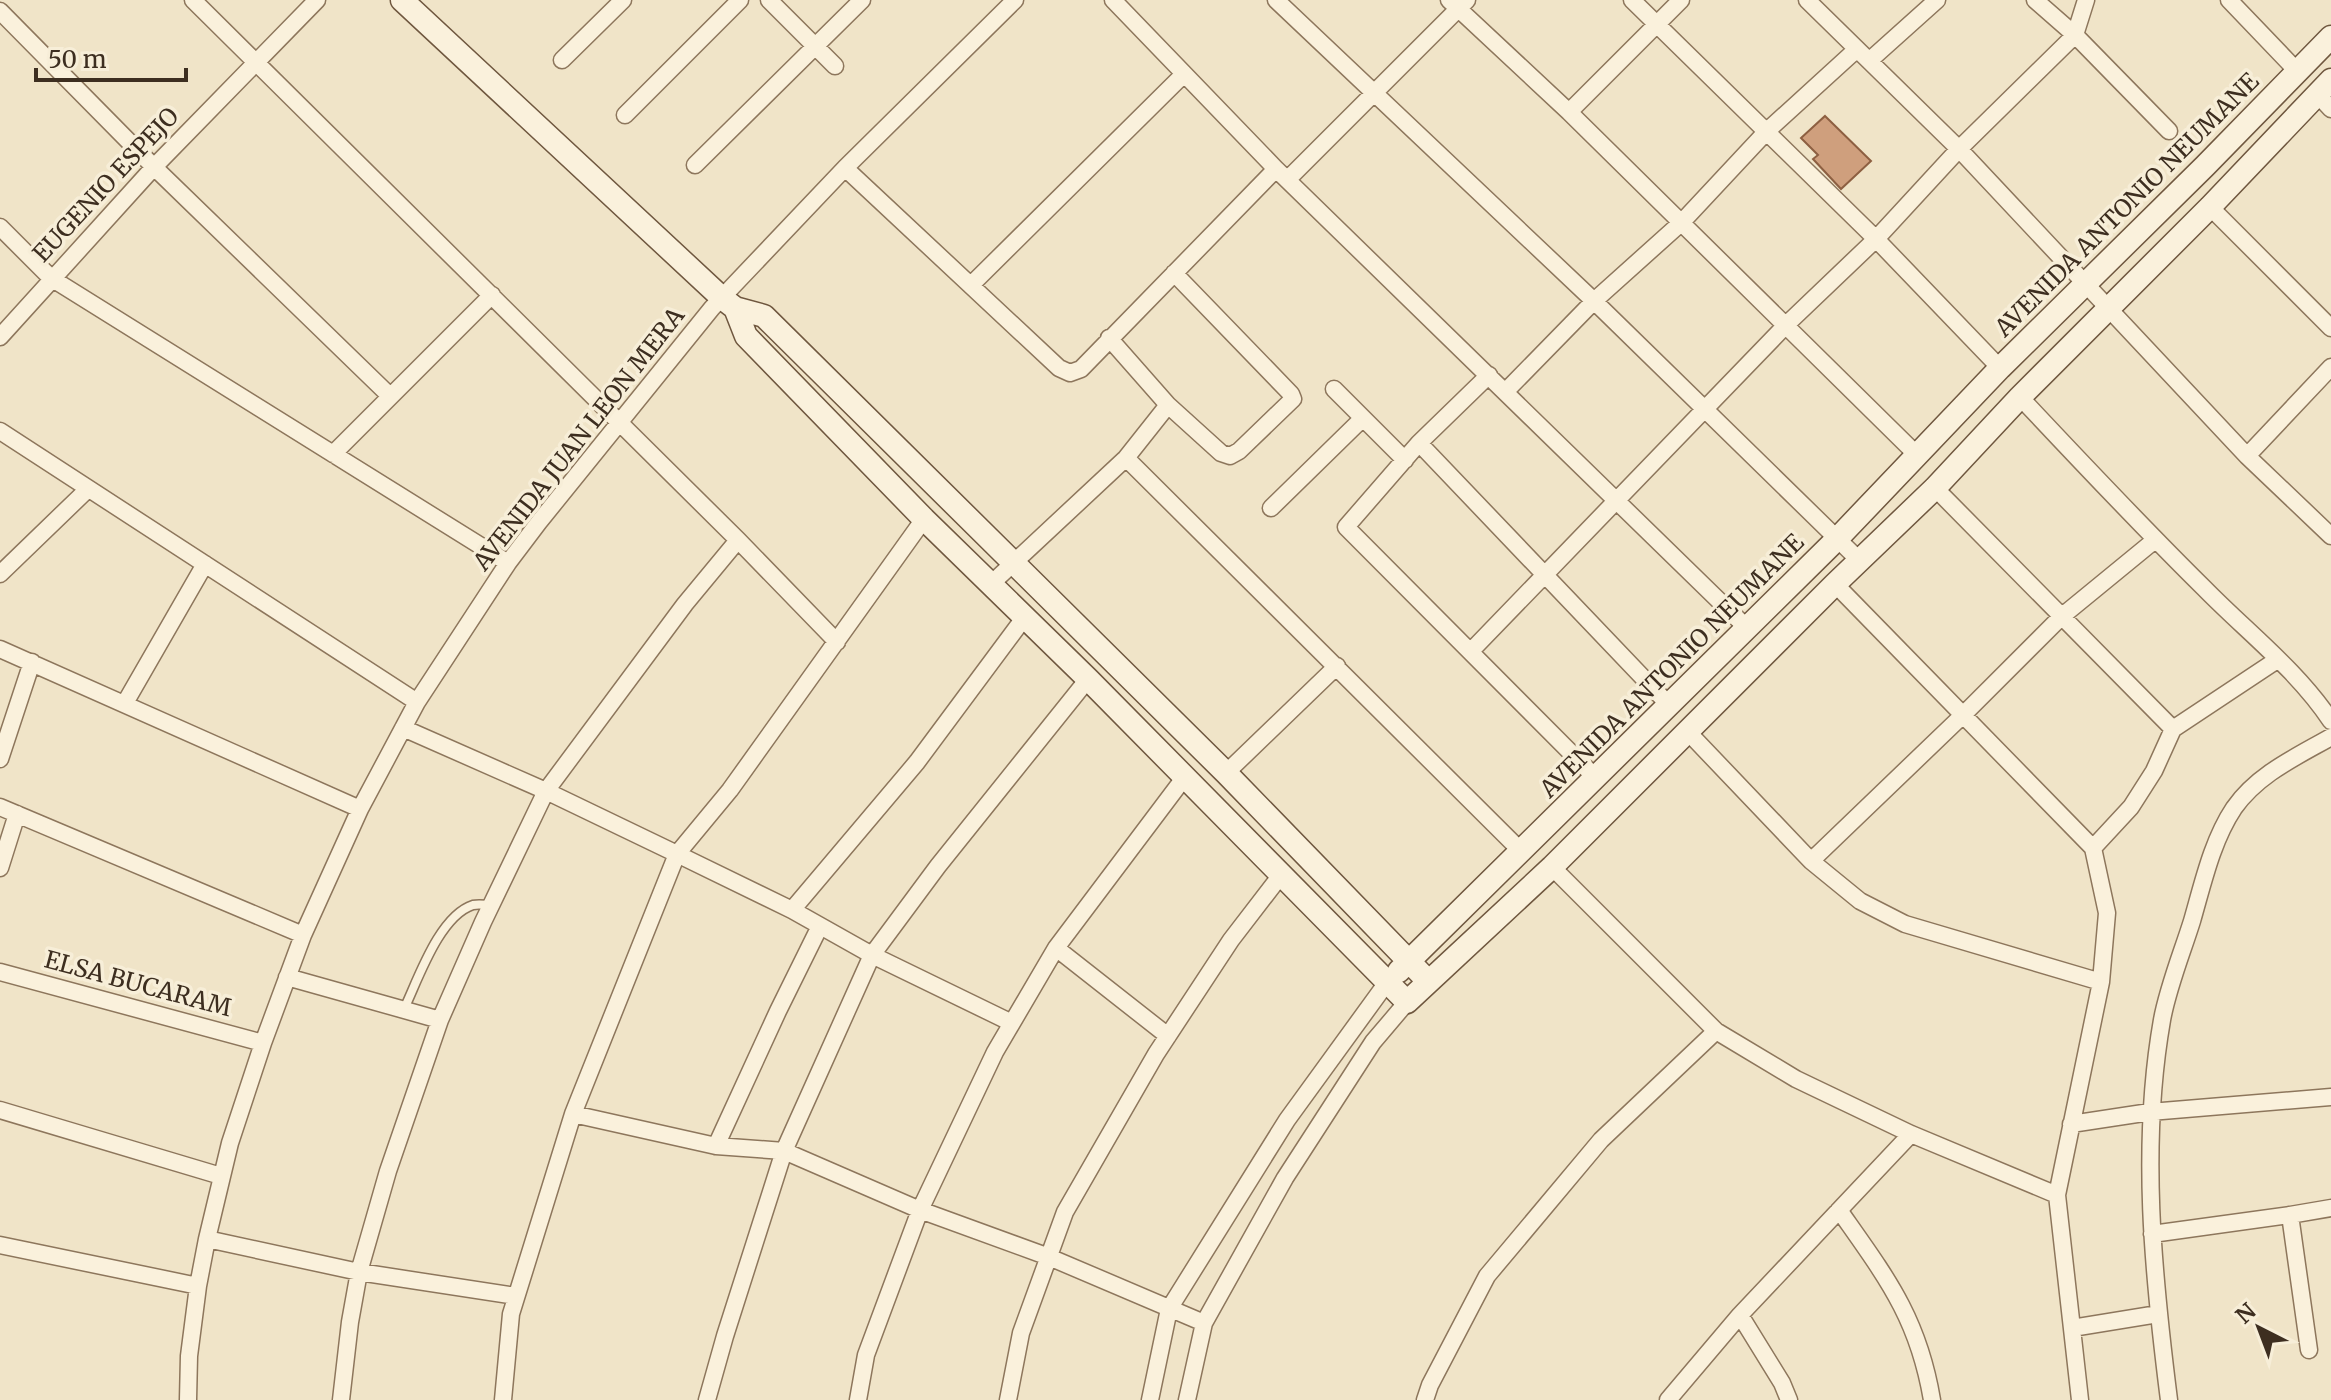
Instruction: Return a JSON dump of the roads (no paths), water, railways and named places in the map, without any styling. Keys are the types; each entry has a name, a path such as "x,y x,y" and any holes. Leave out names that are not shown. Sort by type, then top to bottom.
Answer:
{"street":[{"path":"193,0 837,642"},
{"name":"EUGENIO ESPEJO","path":"0,337 154,167 317,0"},
{"path":"402,0 728,303 746,336 924,519 1088,679 1407,1002"},
{"path":"562,60 623,0"},
{"path":"625,115 740,0"},
{"path":"769,0 835,66"},
{"path":"695,165 862,0"},
{"name":"AVENIDA JUAN LEON MERA","path":"188,1400 189,1356 207,1239 221,1176 263,1043 303,935 360,809 417,702 508,563 619,424 845,168 1015,0"},
{"path":"1113,0 1282,174 1747,628"},
{"path":"1276,0 1706,408 1860,561"},
{"path":"1632,0 1876,239 2000,368"},
{"path":"1569,112 1681,0"},
{"path":"1807,0 1959,149 2247,456 2329,531"},
{"path":"1505,392 1594,301 1682,222 1767,131 1937,0"},
{"path":"2035,0 2075,35 2169,131"},
{"path":"1471,651 1787,324 1876,239 1959,149 2075,35 2086,0"},
{"path":"2229,0 2297,71"},
{"path":"845,168 1059,368 1070,373 1081,369 1174,273 1373,93 1458,3 1916,454"},
{"path":"0,11 154,167 390,396"},
{"name":"AVENIDA ANTONIO NEUMANE","path":"1150,1400 1169,1309 1287,1120 1388,981 1837,539 2000,368 2331,37"},
{"path":"971,285 1183,75"},
{"path":"1187,1400 1204,1323 1285,1178 1373,1042 1407,1002 1552,867 1935,488 2020,397 2326,94"},
{"path":"2210,207 2331,328"},
{"path":"0,227 51,278 508,563"},
{"path":"1109,338 1168,405 1221,453 1230,456 1293,399 1174,273"},
{"path":"333,454 492,295"},
{"path":"728,303 764,316 1226,773 1428,981"},
{"path":"2247,456 2331,367"},
{"path":"1489,375 1419,443 1346,527 1596,778"},
{"path":"1334,389 1405,460"},
{"path":"2020,397 2155,540 2315,697 2331,721"},
{"path":"991,584 1126,458 1168,405"},
{"path":"1271,508 1363,418"},
{"path":"0,431 417,702"},
{"path":"1419,443 1670,706"},
{"path":"1126,458 1522,852"},
{"path":"1935,488 2173,729"},
{"path":"0,574 88,489"},
{"path":"503,1400 511,1314 573,1114 677,854 730,790 924,519"},
{"path":"341,1400 359,1272 388,1171 440,1020 492,905 546,791 685,604 738,540"},
{"path":"1811,861 2061,617 2155,540"},
{"path":"125,703 205,564"},
{"path":"1835,584 2093,848 2107,913 2101,982 2057,1195 2080,1400"},
{"path":"792,910 917,762 1024,618"},
{"path":"0,649 360,809"},
{"path":"2093,848 2131,807 2154,771 2173,729 2277,660"},
{"path":"0,759 32,662"},
{"path":"1226,773 1337,666"},
{"path":"707,1400 784,1151 872,955 938,866 1088,679"},
{"path":"403,728 546,791 677,854 1012,1023"},
{"path":"1688,732 1811,861 1860,901 1905,924 2101,982"},
{"path":"2169,1400 2152,1234 2150,1112 2163,1017 2216,842 2235,807 2270,772 2331,737"},
{"path":"858,1400 866,1355 920,1210 995,1052 1056,948 1184,778"},
{"path":"0,807 303,935"},
{"path":"0,868 17,814"},
{"path":"1552,867 1716,1031 1796,1079 1911,1134 2057,1195"},
{"path":"1008,1400 1021,1333 1065,1212 1168,1036 1231,940 1281,875"},
{"path":"716,1146 820,926"},
{"path":"1056,948 1168,1036"},
{"name":"ELSA BUCARAM","path":"0,972 263,1043"},
{"path":"287,977 440,1020"},
{"path":"1425,1400 1487,1276 1601,1140 1716,1031"},
{"path":"2071,1124 2150,1112 2331,1097"},
{"path":"0,1110 221,1176"},
{"path":"573,1114 716,1146 784,1151 920,1210 1049,1257 1204,1323"},
{"path":"1668,1400 1740,1315 1911,1134"},
{"path":"2152,1234 2331,1208"},
{"path":"1839,1210 1889,1282 1909,1318 1926,1364 1932,1400"},
{"path":"2290,1215 2309,1350"},
{"path":"207,1239 359,1272 516,1296"},
{"path":"0,1245 198,1286"},
{"path":"2072,1328 2158,1314"},
{"path":"1740,1315 1782,1383 1789,1400"}],"lane":[{"path":"404,1009 448,924 473,905 492,905"}]}
